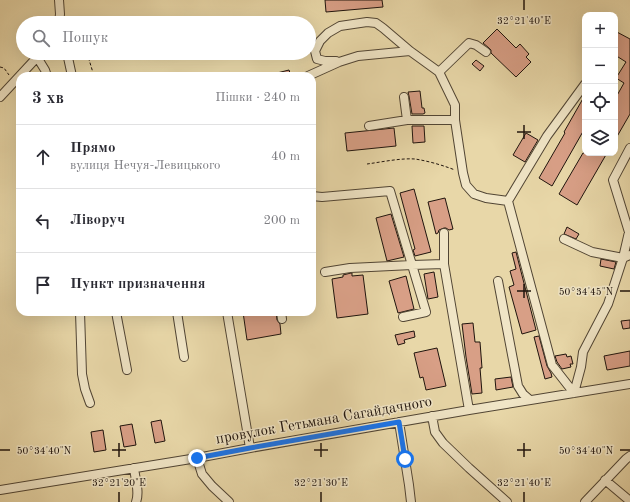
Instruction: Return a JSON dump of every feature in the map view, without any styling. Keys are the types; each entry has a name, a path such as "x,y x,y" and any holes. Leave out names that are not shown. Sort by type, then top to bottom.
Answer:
{"street":[{"path":"59,0 60,16"},
{"path":"316,49 320,41 328,33 340,26 367,22 376,23 410,51 439,72 455,105 455,120 466,185 474,194 486,198 508,201"},
{"path":"439,72 468,43 476,45 486,52"},
{"path":"316,72 339,62 358,56 410,51"},
{"path":"316,55 317,59 339,62"},
{"path":"23,72 34,60"},
{"path":"41,60 46,72"},
{"path":"69,60 71,72"},
{"path":"0,97 14,82"},
{"path":"574,393 552,365 508,201 547,136 582,88"},
{"path":"404,97 407,120"},
{"path":"369,126 407,120 455,120"},
{"path":"574,393 581,367 583,352 608,304 627,256 629,232 613,180 630,148"},
{"path":"316,196 390,191 426,312 403,317"},
{"path":"444,233 444,264 469,410"},
{"path":"564,239 592,252 627,256"},
{"path":"325,272 350,268 444,264"},
{"path":"498,281 518,386 523,394 530,400"},
{"path":"80,316 82,374 90,404"},
{"path":"117,316 127,370"},
{"path":"178,316 184,357"},
{"path":"228,316 250,448"},
{"name":"провулок Гетьмана Сагайдачного","path":"0,490 197,458 432,416 630,384"},
{"path":"432,416 435,432 443,444 507,502"},
{"path":"399,422 409,485 410,502"},
{"path":"585,502 630,456"},
{"path":"197,458 202,474 229,502"},
{"path":"134,468 137,488 136,502"},
{"path":"605,480 630,501"}],"path":[{"path":"89,60 93,72"},
{"path":"0,67 4,68 14,82"},
{"path":"367,164 414,159 440,164 463,173"}],"building":[{"path":"325,0 382,0 383,7 326,12"},
{"path":"497,29 516,48 520,44 529,54 526,57 531,62 516,77 491,53 491,50 483,43"},
{"path":"618,33 630,39 630,114 618,135 618,94 624,83 618,79 618,75 626,62 618,57"},
{"path":"476,60 484,66 480,71 472,64"},
{"path":"420,91 422,108 424,108 425,113 412,114 408,92"},
{"path":"582,100 582,133 552,186 539,178 565,133 564,132"},
{"path":"412,126 424,126 425,142 413,143"},
{"path":"394,128 396,146 347,151 345,133"},
{"path":"526,133 538,140 525,162 513,155"},
{"path":"582,155 582,156 605,156 577,205 559,194"},
{"path":"414,189 431,252 415,256 413,250 415,249 400,193"},
{"path":"445,198 453,229 449,230 444,228 439,230 436,234 428,202"},
{"path":"391,214 404,257 387,261 376,218"},
{"path":"567,227 579,234 576,239 564,234"},
{"path":"516,252 536,330 522,334 509,287 514,285 510,271 516,269 512,253"},
{"path":"601,259 616,262 614,269 600,266"},
{"path":"434,272 438,297 428,299 424,274"},
{"path":"352,273 352,276 363,275 368,314 337,318 332,279 343,277 343,275"},
{"path":"406,276 414,309 398,313 389,281"},
{"path":"244,316 276,316 280,324 281,334 247,340"},
{"path":"630,320 630,328 623,329 621,321"},
{"path":"473,323 475,342 480,342 482,393 472,394 462,324"},
{"path":"414,331 415,337 404,340 405,343 398,345 395,335"},
{"path":"539,336 547,366 552,377 545,379 534,337"},
{"path":"437,348 446,386 426,390 423,377 420,378 414,353"},
{"path":"630,351 630,366 607,370 604,356"},
{"path":"566,354 567,357 571,356 573,364 570,364 571,367 562,369 555,356"},
{"path":"511,377 513,387 496,390 495,379"},
{"path":"161,420 165,441 155,443 151,422"},
{"path":"132,424 136,445 124,447 120,426"},
{"path":"103,430 106,450 94,452 91,432"}],"route":[{"path":"197,458 399,422 405,459"}]}
